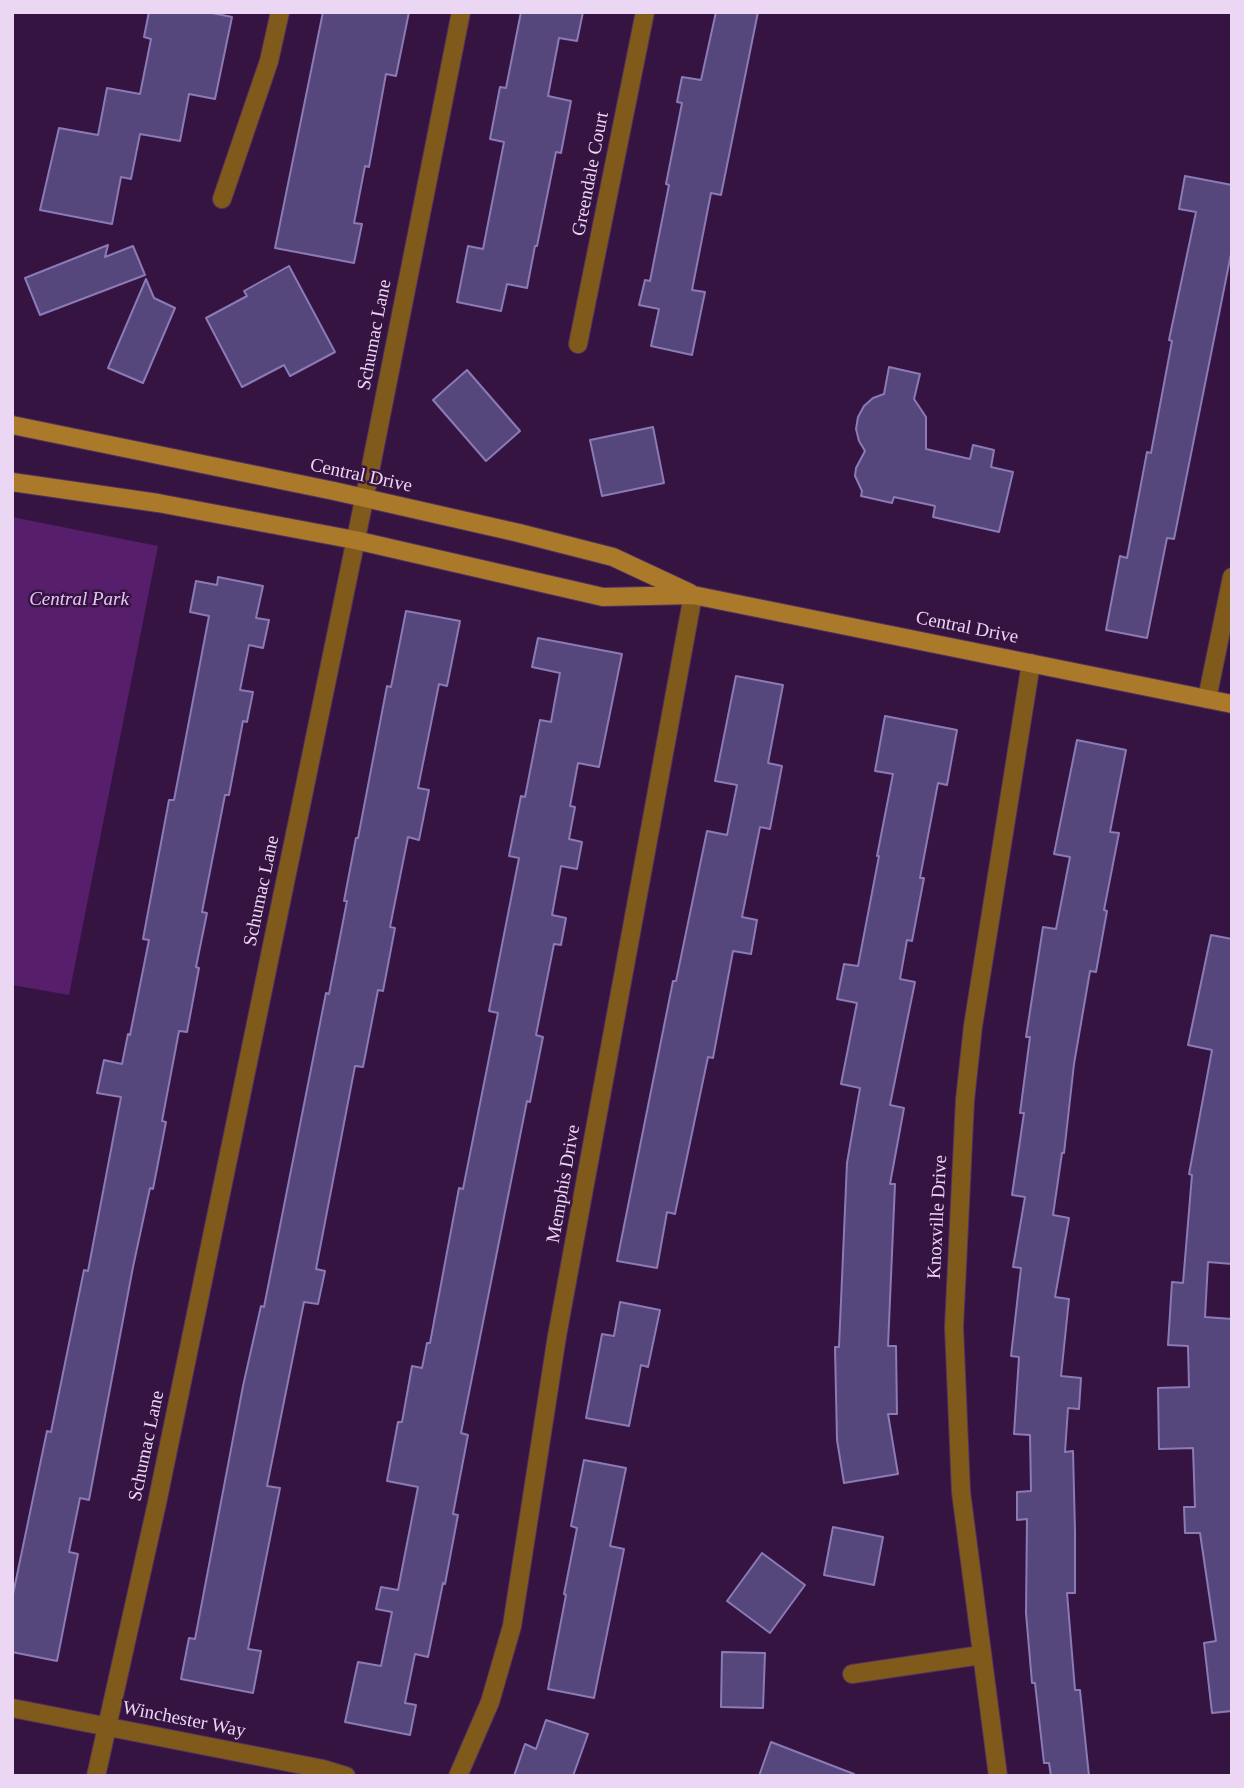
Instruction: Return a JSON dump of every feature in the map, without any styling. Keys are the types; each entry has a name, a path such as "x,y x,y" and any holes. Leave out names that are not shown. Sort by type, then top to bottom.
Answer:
{"main road":[{"name":"Central Drive","path":"12,425 364,498 613,557 693,595"},
{"name":"Central Drive","path":"12,482 158,503 355,540 603,597 693,595 1232,704"}],"street":[{"path":"222,199 269,61 280,12"},
{"name":"Schumac Lane","path":"96,1776 364,498 461,12"},
{"name":"Greendale Court","path":"578,344 645,12"},
{"path":"1207,699 1232,577"},
{"name":"Memphis Drive","path":"458,1776 490,1702 512,1626 557,1336 693,595"},
{"name":"Knoxville Drive","path":"998,1776 961,1492 954,1327 963,1127 972,1026 1031,663"},
{"path":"852,1674 981,1655"},
{"name":"Winchester Way","path":"12,1708 323,1769 346,1776"}],"green space":[{"name":"Central Park","path":"12,517 158,546 69,995 12,985"}],"building":[{"path":"149,12 207,12 232,17 215,99 189,94 180,141 140,134 131,179 121,177 112,224 40,210 59,128 98,135 107,88 140,94 151,39 144,37"},
{"path":"323,12 409,12 396,76 386,74 369,167 365,166 354,223 362,224 354,263 275,248"},
{"path":"521,12 583,12 577,41 559,38 548,96 571,101 561,153 556,152 527,288 507,284 501,311 457,302 468,246 483,249 504,142 490,139 500,87 506,88"},
{"path":"716,12 758,12 721,195 711,193 692,290 705,292 692,355 651,346 659,309 639,305 645,280 650,281 669,185 666,184 682,103 677,102 682,77 701,80"},
{"path":"1185,176 1232,185 1232,249 1174,539 1167,538 1147,638 1106,630 1120,556 1127,558 1147,452 1151,453 1172,341 1169,340 1196,212 1179,209"},
{"path":"108,245 105,257 133,246 145,275 40,315 25,278"},
{"path":"289,266 335,352 290,376 284,365 242,387 206,318 247,296 244,291"},
{"path":"146,279 154,298 175,308 143,383 108,368"},
{"path":"889,367 920,374 914,399 926,417 926,449 970,459 973,445 994,450 991,467 1013,472 999,532 933,517 935,506 894,497 892,503 861,496 862,491 855,476 865,451 856,429 858,417 864,406 873,398 884,394"},
{"path":"467,370 520,431 486,461 433,400"},
{"path":"653,427 664,483 602,496 590,440"},
{"path":"218,577 263,586 256,618 269,620 263,648 249,645 240,690 253,692 247,722 243,721 229,795 225,795 202,912 207,913 187,1032 179,1031 162,1121 166,1122 153,1189 150,1188 133,1267 89,1500 80,1498 69,1552 78,1554 57,1661 12,1652 12,1599 47,1431 51,1432 84,1270 88,1271 121,1097 97,1093 104,1060 122,1064 128,1034 130,1035 149,940 143,939 169,800 174,800 209,616 190,612 196,581 217,585"},
{"path":"406,611 460,621 447,686 439,684 418,788 429,790 419,840 408,837 390,927 395,928 383,991 378,990 363,1067 355,1066 316,1269 325,1271 318,1304 304,1302 267,1486 280,1488 248,1649 261,1651 253,1693 181,1679 189,1638 195,1639 243,1386 261,1306 264,1307 326,993 329,994 347,901 344,901 387,686 391,687"},
{"path":"538,638 622,654 599,767 578,763 570,806 575,807 569,839 582,842 577,869 561,866 552,915 566,918 561,945 554,944 536,1035 543,1037 530,1102 527,1101 461,1433 468,1435 453,1514 458,1515 445,1584 443,1583 428,1657 415,1654 405,1703 416,1705 410,1735 345,1722 358,1662 381,1666 392,1612 376,1609 381,1587 398,1590 418,1487 387,1481 398,1422 402,1422 412,1366 422,1368 427,1343 430,1343 459,1188 463,1189 498,1013 489,1011 519,858 509,856 521,796 525,797 540,720 551,722 560,673 532,667"},
{"path":"736,676 783,685 768,763 782,766 770,829 760,827 742,917 757,920 751,954 733,951 713,1058 708,1057 675,1214 667,1212 657,1268 617,1261 673,981 676,981 707,831 727,835 737,785 715,781"},
{"path":"885,716 957,730 947,785 938,783 920,878 924,878 912,941 907,940 900,979 915,982 890,1105 904,1108 890,1184 895,1184 888,1346 896,1346 897,1414 888,1414 898,1474 844,1483 837,1440 835,1347 839,1347 847,1163 860,1088 841,1084 857,1003 837,999 844,964 858,966 893,774 875,771"},
{"path":"1077,740 1126,750 1110,832 1119,833 1104,910 1107,911 1096,972 1090,971 1053,1215 1069,1218 1055,1297 1069,1299 1061,1376 1081,1378 1079,1409 1068,1408 1065,1452 1073,1451 1075,1532 1075,1593 1067,1593 1075,1690 1080,1690 1089,1776 1051,1776 1049,1763 1044,1763 1035,1683 1032,1683 1026,1613 1027,1519 1017,1520 1017,1492 1031,1491 1030,1435 1014,1434 1019,1357 1011,1356 1021,1268 1013,1267 1025,1197 1012,1195 1024,1113 1020,1113 1030,1037 1026,1037 1043,927 1056,929 1070,857 1054,854"},
{"path":"1211,935 1232,939 1232,1264 1208,1262 1205,1317 1232,1319 1232,1711 1212,1713 1204,1643 1216,1641 1200,1533 1185,1533 1184,1507 1195,1507 1193,1448 1159,1449 1158,1388 1189,1387 1188,1346 1168,1345 1172,1282 1183,1283 1192,1175 1189,1174 1212,1050 1188,1045"},
{"path":"620,1302 660,1310 648,1367 641,1365 629,1426 586,1418 602,1334 614,1336"},
{"path":"584,1460 626,1468 610,1546 624,1549 594,1698 548,1689 577,1528 571,1526"},
{"path":"833,1527 883,1537 874,1585 824,1575"},
{"path":"762,1553 805,1585 770,1633 727,1601"},
{"path":"722,1652 765,1653 763,1708 721,1707"},
{"path":"546,1720 588,1734 573,1776 514,1776 525,1744 536,1749"},
{"path":"771,1742 854,1774 759,1776"}]}
